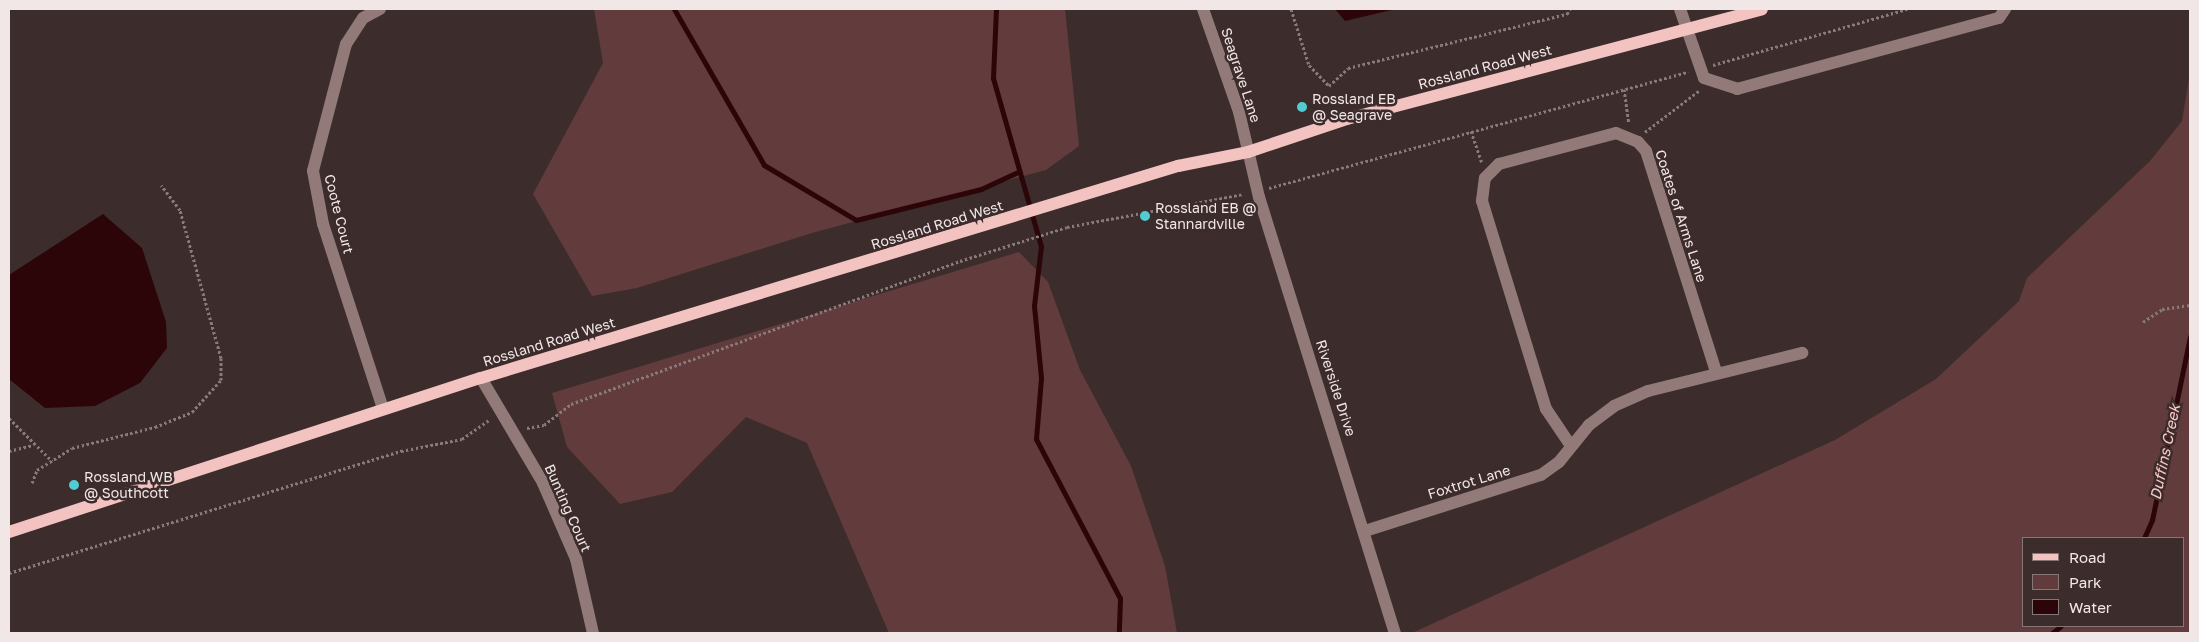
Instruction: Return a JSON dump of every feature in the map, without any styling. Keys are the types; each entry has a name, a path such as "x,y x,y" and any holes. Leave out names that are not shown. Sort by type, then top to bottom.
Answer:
{"main road":[{"name":"Rossland Road West","path":"9,532 481,378 1178,166 1248,152 1347,119 1762,9"}],"street":[{"name":"Coote Court","path":"380,9 363,18 346,44 313,171 323,224 383,409"},
{"name":"Seagrave Lane","path":"1203,9 1248,152"},
{"path":"1680,9 1699,69 1712,80 1737,89 1999,18 2006,9"},
{"path":"1631,138 1616,133 1499,164 1490,171 1482,201 1546,409 1571,446 1581,432 1614,406 1648,391 1716,372 1802,353"},
{"name":"Coates of Arms Lane","path":"1631,138 1646,151 1716,372"},
{"name":"Riverside Drive","path":"1248,152 1258,191 1396,633"},
{"name":"Bunting Court","path":"481,378 501,415 543,483 576,559 593,633"},
{"name":"Foxtrot Lane","path":"1365,530 1541,474 1571,446"}],"path":[{"path":"1291,9 1309,65 1329,86 1348,68 1567,14 1570,9"},
{"path":"522,422 525,428 544,425 570,404 960,261 1067,227 1258,191 1699,69 1907,9"},
{"path":"1631,138 1712,80"},
{"path":"1624,89 1630,117 1631,138"},
{"path":"1471,131 1477,158 1490,171"},
{"path":"32,483 37,470 72,448 192,412 221,380 221,358 180,210 161,185"},
{"path":"2143,322 2162,309 2181,308 2190,305"},
{"path":"9,573 391,454 462,439 501,415"},
{"path":"9,418 33,444 52,460"},
{"path":"9,451 33,444"}],"green space":[{"path":"594,9 1065,9 1079,146 1046,170 812,233 637,288 592,296 533,194 603,63"},
{"path":"2190,72 2190,633 1412,633 1835,440 1936,379 2019,301 2027,278 2150,161 2182,121"},
{"path":"1019,252 1048,282 1080,370 1131,466 1165,566 1177,633 889,633 807,443 746,417 672,492 620,504 567,447 552,393"}],"water":[{"path":"1335,9 1396,9 1345,21"},
{"path":"103,214 142,248 166,322 167,348 140,383 95,406 45,408 9,379 9,275"}],"waterway":[{"path":"674,9 764,165 856,220 981,189 1018,172"},
{"path":"996,9 993,78 1041,246 1034,306 1041,378 1036,439 1120,598 1119,633"},
{"name":"Duffins Creek","path":"2144,537 2152,520 2190,337"},
{"name":"Duffins Creek","path":"2052,633 2060,627"}],"place":[{"name":"Rossland EB @ Seagrave","path":"1302,107"},
{"name":"Rossland EB @ Stannardville","path":"1145,216"},
{"name":"Rossland WB @ Southcott","path":"74,485"}]}
